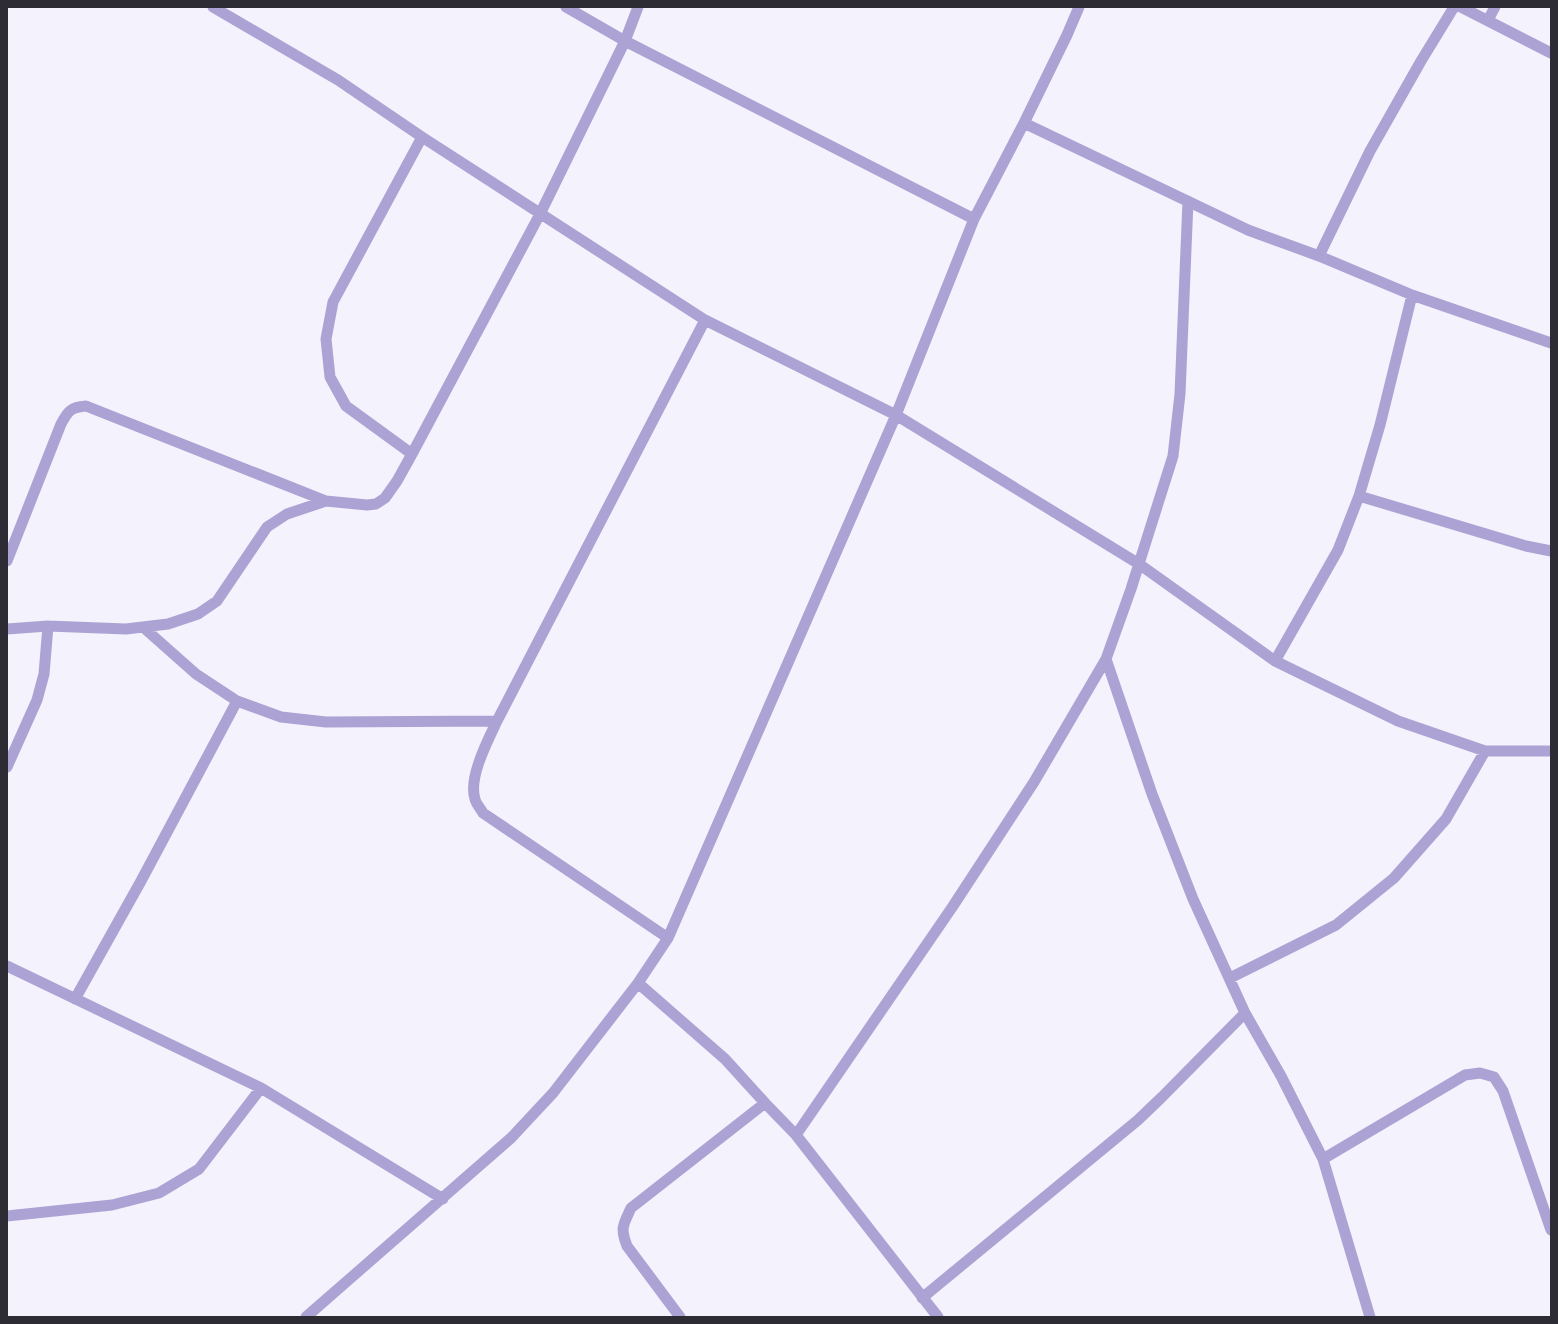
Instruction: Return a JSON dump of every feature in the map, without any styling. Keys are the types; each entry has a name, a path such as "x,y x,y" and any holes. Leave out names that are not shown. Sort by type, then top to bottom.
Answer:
{"street":[{"path":"213,7 338,80 422,137 705,320 896,415 1139,564 1275,661 1398,721 1485,751 1551,751"},
{"path":"566,7 625,41 974,219"},
{"path":"7,561 61,424 66,413 75,407 86,406 326,501 376,504 385,498 397,481 412,454 540,214 625,41 638,7"},
{"path":"306,1317 443,1199 511,1138 553,1093 638,983 668,938 896,415 974,219 1024,123 1079,7"},
{"path":"1319,256 1370,151 1421,61 1454,7"},
{"path":"1461,7 1551,53"},
{"path":"1488,20 1495,7"},
{"path":"1024,123 1248,230 1319,256 1412,295 1551,344"},
{"path":"412,454 346,406 330,377 326,339 333,302 422,137"},
{"path":"796,1135 953,906 1034,782 1106,659 1174,456 1180,387 1188,202"},
{"path":"1275,661 1338,550 1359,496 1380,425 1412,295"},
{"path":"668,938 483,812 475,799 474,780 480,759 497,721 705,320"},
{"path":"1359,496 1526,546 1551,551"},
{"path":"7,629 48,626 126,629 168,624 198,614 217,601 267,528 287,514 326,501"},
{"path":"7,767 38,700 44,674 48,626"},
{"path":"143,627 196,674 237,701 281,717 326,722 497,721"},
{"path":"1106,659 1152,794 1193,899 1246,1013 1281,1076 1323,1160 1366,1299 1370,1317"},
{"path":"75,999 149,867 237,701"},
{"path":"1230,978 1336,925 1394,878 1446,819 1485,751"},
{"path":"7,966 261,1088 443,1199"},
{"path":"638,983 725,1059 796,1135 938,1317"},
{"path":"922,1298 1138,1120 1246,1013"},
{"path":"1323,1160 1465,1075 1480,1073 1494,1077 1503,1091 1551,1230"},
{"path":"7,1216 112,1205 159,1192 198,1169 261,1088"},
{"path":"680,1317 627,1246 622,1233 625,1221 631,1208 765,1103"}]}
